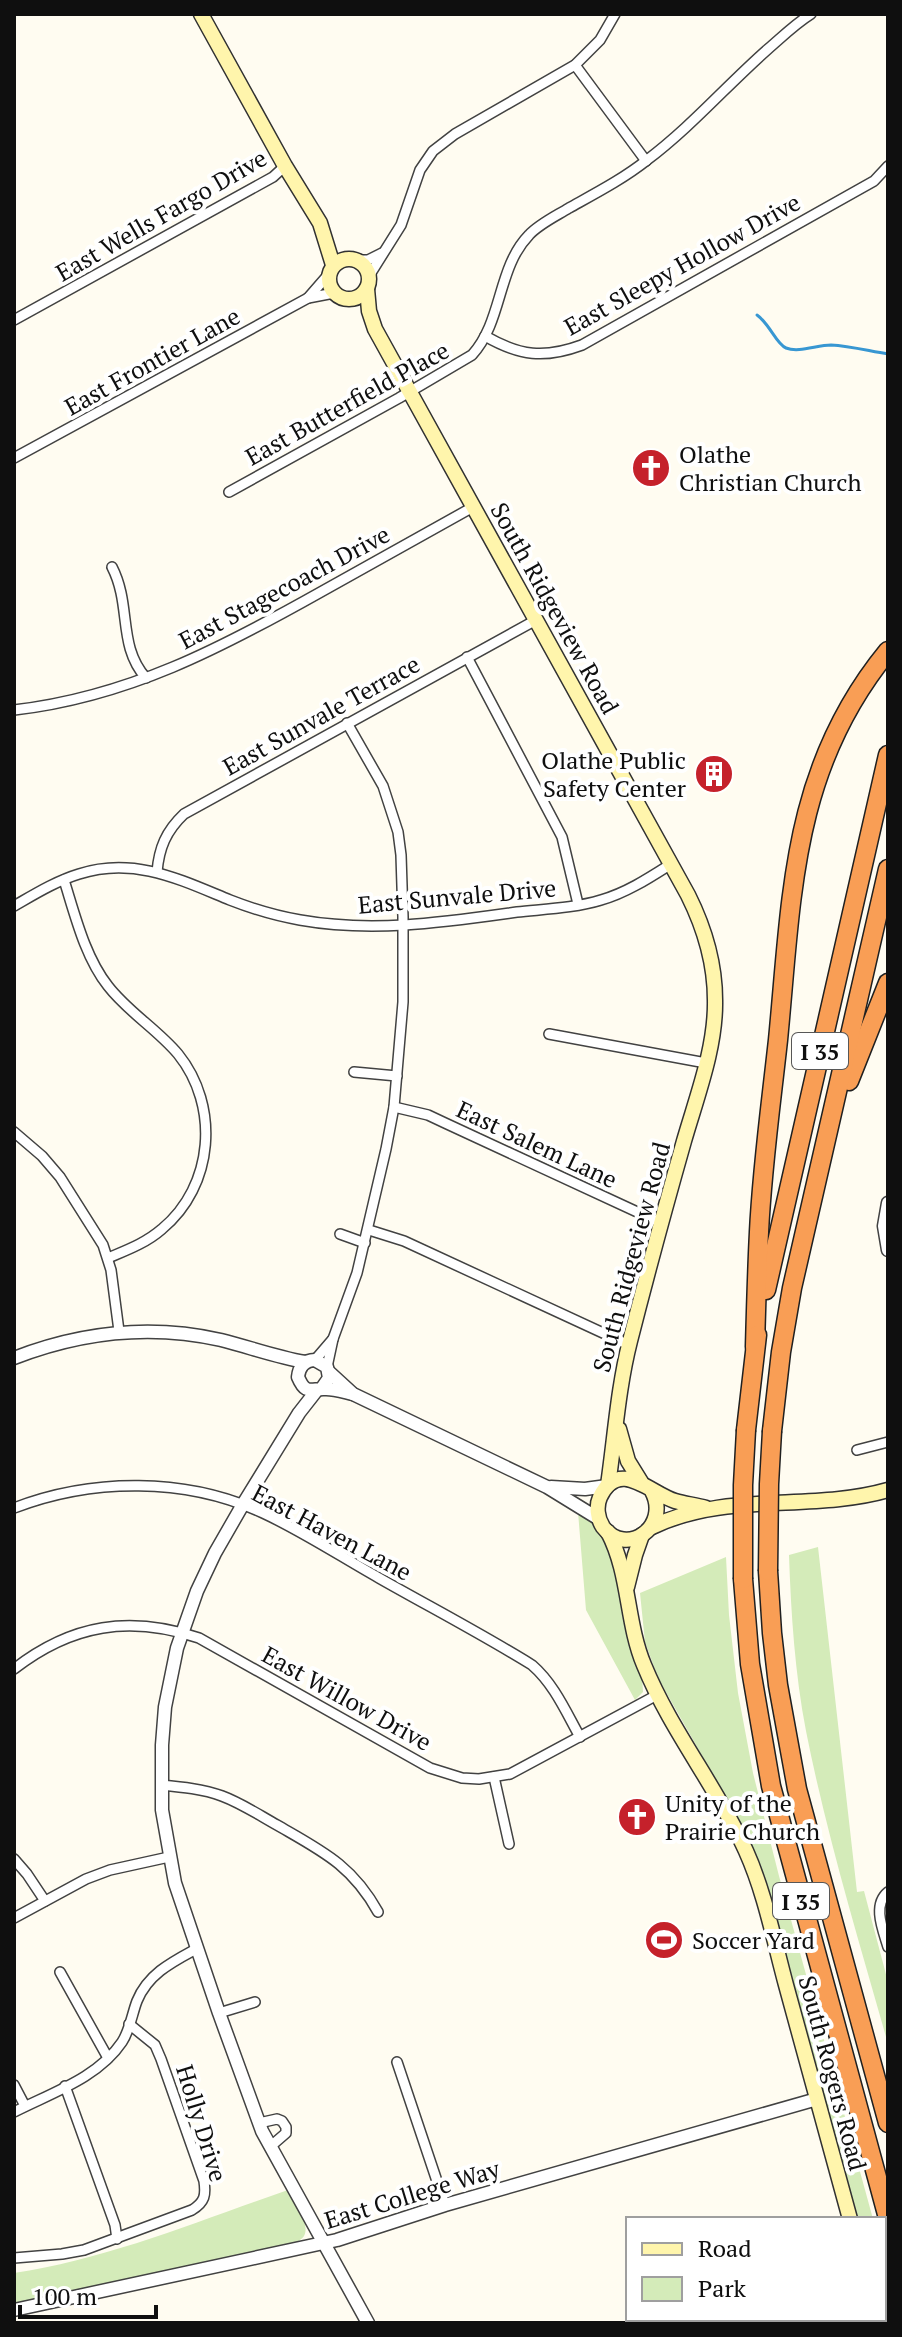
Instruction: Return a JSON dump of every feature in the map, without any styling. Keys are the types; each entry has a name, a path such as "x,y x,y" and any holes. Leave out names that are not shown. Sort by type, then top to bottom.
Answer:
{"highway":[{"path":"755,1347 759,1230 795,872 805,814 825,755 852,702 888,651"},
{"name":"I 35","path":"888,755 779,1229 755,1347 743,1485 743,1579 750,1664 771,1786 888,2218"},
{"name":"I 35","path":"888,869 792,1288 781,1352 772,1431 768,1571 778,1685 797,1789 888,2123"},
{"path":"828,1132 888,983"}],"main road":[{"path":"201,14 320,223 363,264 368,282 369,311 375,329"},
{"path":"320,223 331,270 329,284 375,329"},
{"path":"331,270 344,259 356,260"},
{"path":"340,296 356,298 368,282"},
{"name":"South Ridgeview Road","path":"375,329 671,864 701,920 709,948 716,1002 714,1026 620,1384 608,1486"},
{"name":"South Ridgeview Road","path":"617,1421 628,1461 647,1486"},
{"path":"627,1587 598,1503 608,1486 621,1479 647,1486 674,1501 706,1508 853,1497 888,1490"},
{"path":"627,1587 635,1555 658,1510 656,1499 647,1486"},
{"path":"604,1525 625,1539 706,1508"},
{"name":"South Rogers Road","path":"627,1587 635,1641 657,1695 726,1813 754,1873 849,2217"}],"street":[{"path":"368,282 382,253 401,225 420,170 433,151 455,134 575,65 600,40 615,14"},
{"name":"East Butterfield Place","path":"229,492 472,355 492,324 517,251 531,232 646,161 811,14"},
{"path":"575,65 646,161"},
{"name":"East Wells Fargo Drive","path":"14,320 273,177 285,166"},
{"name":"East Sleepy Hollow Drive","path":"485,336 525,353 550,355 582,345 874,181 888,166"},
{"path":"356,260 368,260 382,253"},
{"path":"308,298 331,270"},
{"path":"308,298 340,296"},
{"name":"East Frontier Lane","path":"14,458 308,298"},
{"name":"East Stagecoach Drive","path":"14,710 72,700 146,678 222,646 473,507"},
{"path":"112,567 122,592 128,645 136,666 146,678"},
{"name":"East Sunvale Terrace","path":"157,872 165,836 184,814 536,620"},
{"path":"467,657 562,837 578,904"},
{"path":"319,1365 348,1303 369,1230 394,1107 403,1002 401,855 392,809 383,786 347,723"},
{"name":"East Sunvale Drive","path":"14,906 80,873 145,869 176,877 233,902 299,920 365,927 403,926 600,900 619,894 671,864"},
{"path":"64,880 97,971 122,1003 178,1055 196,1085 206,1124 203,1163 181,1209 161,1230 134,1247 108,1258"},
{"path":"549,1034 706,1063"},
{"path":"354,1072 397,1076"},
{"name":"East Salem Lane","path":"394,1107 428,1115 661,1223"},
{"path":"14,1132 42,1156 60,1177 108,1258 119,1331"},
{"path":"888,1203 884,1226 888,1250"},
{"path":"369,1230 404,1241 629,1345"},
{"path":"340,1234 365,1243"},
{"path":"14,1358 64,1341 119,1331 191,1334 222,1340 277,1358 319,1365 353,1394 547,1487 604,1525"},
{"path":"277,1358 311,1391 320,1389 353,1394"},
{"path":"299,1413 301,1366 319,1365"},
{"path":"319,1365 329,1378 299,1413 242,1506 215,1553 182,1632 165,1707 162,1810 175,1883 259,2123 368,2323"},
{"path":"857,1450 888,1442"},
{"name":"East Haven Lane","path":"14,1508 67,1492 130,1486 164,1487 203,1494 261,1512 532,1665 554,1691 580,1737"},
{"path":"547,1487 585,1489 608,1486"},
{"name":"East Willow Drive","path":"14,1669 49,1645 92,1630 151,1625 182,1632 199,1638 430,1768 462,1778 494,1777 518,1771 657,1695"},
{"path":"494,1777 509,1844"},
{"path":"161,1785 223,1796 326,1853 360,1883 378,1912"},
{"path":"14,1918 86,1879 110,1870 169,1857"},
{"path":"14,1859 45,1901"},
{"path":"885,1894 879,1909 888,1947"},
{"path":"14,2112 98,2068 123,2041 138,1999 153,1977 165,1966 196,1949"},
{"path":"60,1972 108,2058"},
{"path":"219,2013 255,2002"},
{"name":"Holly Drive","path":"14,2258 84,2250 192,2210 200,2205 206,2195 204,2181 155,2045 129,2024"},
{"path":"397,2062 445,2205"},
{"path":"14,2085 25,2106"},
{"path":"65,2086 115,2225 117,2239"},
{"name":"East College Way","path":"14,2310 324,2243 445,2205 817,2099"},
{"path":"259,2123 277,2119 286,2127 286,2133 271,2146"}],"green space":[{"path":"578,1512 604,1537 615,1565 626,1631 643,1684 643,1692 635,1700 586,1610"},
{"path":"818,1547 857,1892 864,1891 888,1982 888,2044 824,1810 799,1688 789,1555"},
{"path":"726,1557 738,1693 753,1773 872,2217 857,2217 766,1884 744,1830 658,1678 645,1642 640,1593"},
{"path":"288,2190 306,2231 294,2243 14,2303 14,2273 118,2249"}],"waterway":[{"path":"757,315 786,348 797,350 831,345 888,354"}],"place":[{"name":"Olathe Christian Church","path":"651,468"},
{"name":"Olathe Public Safety Center","path":"714,774"},
{"name":"Unity of the Prairie Church","path":"637,1817"},
{"name":"Soccer Yard","path":"664,1940"}]}
